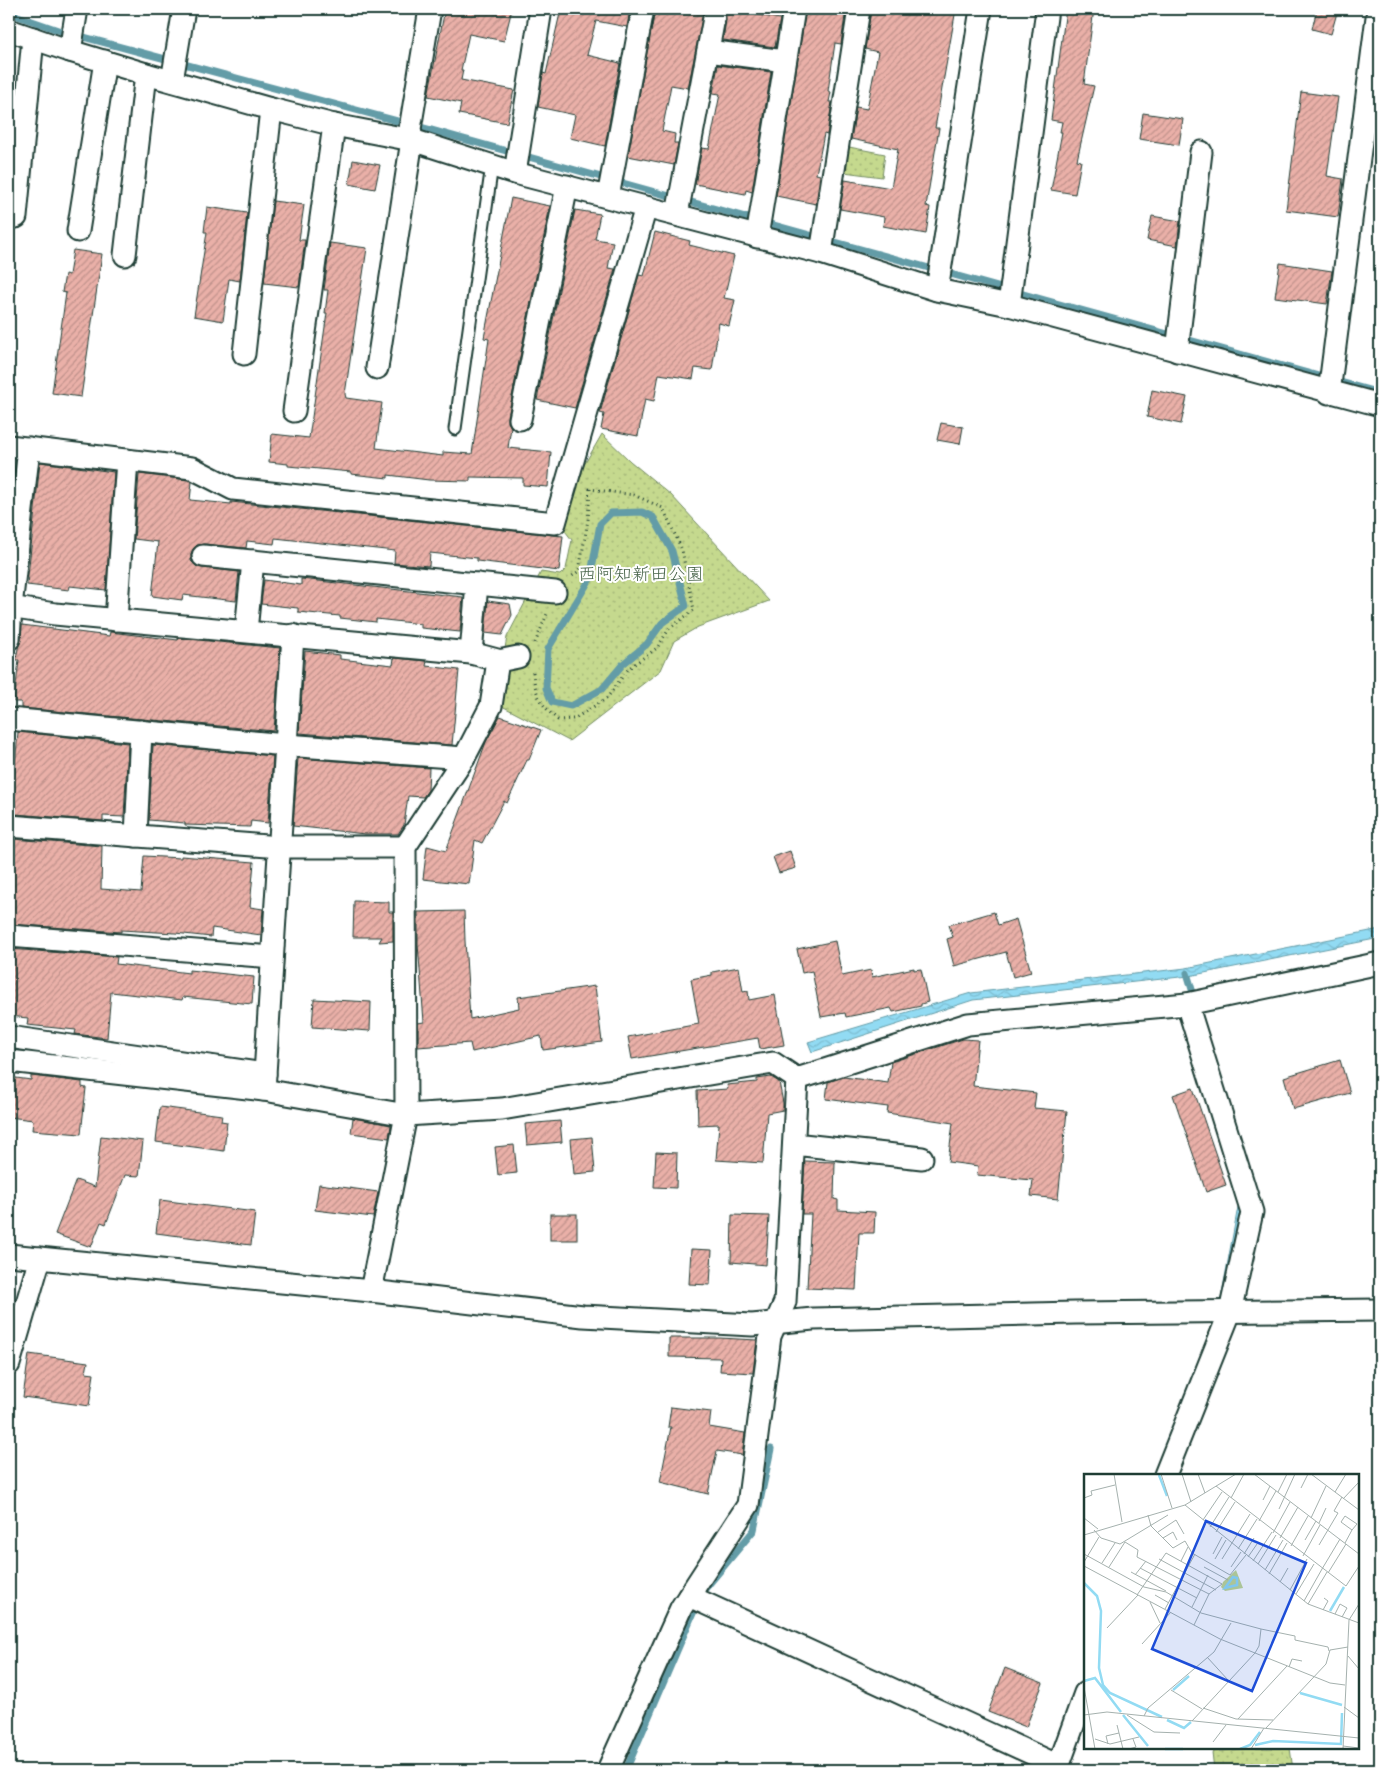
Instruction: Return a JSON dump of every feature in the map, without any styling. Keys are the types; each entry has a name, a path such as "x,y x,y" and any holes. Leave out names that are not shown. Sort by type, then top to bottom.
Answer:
{"street":[{"path":"172,80 184,9"},
{"path":"377,368 430,9"},
{"path":"515,172 541,9"},
{"path":"608,196 643,9"},
{"path":"757,236 794,9"},
{"path":"822,252 860,9"},
{"path":"937,289 981,9"},
{"path":"1009,305 1047,9"},
{"path":"1329,392 1378,9"},
{"path":"70,50 76,17"},
{"path":"678,214 714,18"},
{"path":"9,30 146,74 334,125 412,127 492,165 515,172 822,252 937,289 1009,305 1380,405"},
{"path":"16,217 32,38"},
{"path":"708,51 785,61"},
{"path":"78,232 105,61"},
{"path":"124,255 146,74"},
{"path":"244,354 271,109"},
{"path":"294,411 334,125"},
{"path":"1177,350 1201,152"},
{"path":"520,419 567,186"},
{"path":"9,639 19,447 192,468 233,489 555,523 646,207"},
{"path":"116,620 127,460"},
{"path":"203,556 555,592"},
{"path":"246,631 253,561"},
{"path":"471,652 477,584"},
{"path":"10,607 55,614 517,657"},
{"path":"264,1082 293,635"},
{"path":"371,1291 406,1116 405,847 464,758 491,706 498,661 517,657"},
{"path":"9,719 286,745 464,758"},
{"path":"136,836 141,731"},
{"path":"9,826 280,847 405,847"},
{"path":"9,936 272,957"},
{"path":"797,1079 968,1024 1187,1004 1380,963"},
{"path":"1165,1474 1230,1312 1252,1212 1187,1004"},
{"path":"9,1037 264,1082 406,1116 502,1109 773,1063 797,1079"},
{"path":"9,1060 264,1082"},
{"path":"608,1770 681,1608 748,1505 770,1336 778,1322 785,1302 797,1079"},
{"path":"794,1144 922,1158"},
{"path":"9,1254 371,1291 583,1316 752,1325 813,1319 1075,1313 1380,1310"},
{"path":"9,1364 40,1258"},
{"path":"689,1596 1058,1768 1084,1696"}],"lane":[{"path":"455,429 492,165"}],"path":[{"path":"590,490 634,495 664,508 682,550 694,610 669,629 657,648 629,668 607,698 574,719 558,720 544,708 517,657 558,586 579,571 588,520 590,490"}],"green space":[{"path":"849,147 885,154 882,177 844,172"},
{"name":"西阿知新田公園","path":"602,434 630,461 671,495 769,601 698,627 674,641 661,670 569,741 500,705 501,671 507,637 541,572 560,575 566,569 572,540 559,523 580,472"},
{"path":"1241,1749 1290,1749 1293,1770 1214,1770 1212,1752"}],"water":[{"path":"1380,929 1380,938 1189,976 973,1000 812,1052 808,1042 971,993 1186,968"},
{"path":"1238,1207 1245,1207 1226,1306 1157,1474 1220,1304"}],"building":[{"path":"445,9 512,9 504,41 469,34 461,70 463,70 461,80 514,90 507,123 459,114 461,103 428,96"},
{"path":"561,9 630,9 627,27 596,21 587,55 620,63 605,146 570,138 575,115 538,107 543,73 546,74"},
{"path":"655,9 676,9 703,14 688,88 671,85 662,131 675,134 674,143 678,143 674,165 628,156"},
{"path":"724,9 780,19 775,47 723,40 726,20"},
{"path":"806,9 846,9 841,44 835,43 828,91 831,92 829,102 832,102 827,135 824,134 816,174 820,175 816,204 776,196"},
{"path":"871,9 956,9 935,128 939,128 926,206 930,207 926,234 883,226 884,217 840,209 845,180 891,188 898,149 851,139 856,107 867,109 878,52 865,49"},
{"path":"1066,9 1094,9 1084,84 1094,86 1077,160 1081,161 1075,194 1051,190 1062,132 1060,132 1062,122 1051,120"},
{"path":"1317,9 1338,9 1331,34 1312,29"},
{"path":"718,65 771,72 752,192 746,190 745,194 695,184 702,148 709,149 720,94 713,93"},
{"path":"1301,92 1338,97 1327,176 1343,179 1338,217 1286,210"},
{"path":"1143,113 1183,119 1179,145 1139,139"},
{"path":"353,160 380,165 375,189 349,184"},
{"path":"511,198 550,206 508,417 511,427 508,448 551,452 548,487 523,485 523,478 470,477 470,481 429,480 388,475 388,478 269,462 272,434 309,438 327,313 325,313 328,290 324,290 330,243 367,248 345,394 346,398 382,403 376,448 443,456 443,452 472,454 489,339 484,338"},
{"path":"273,201 304,205 299,240 305,240 299,287 264,283"},
{"path":"207,207 247,213 240,281 229,279 223,321 194,316 207,232 204,232"},
{"path":"575,210 600,214 595,239 613,242 608,268 615,269 575,408 537,400"},
{"path":"1152,216 1180,221 1177,246 1147,240"},
{"path":"655,232 690,241 689,245 734,256 724,298 735,300 729,326 719,323 712,370 695,368 693,379 659,374 654,401 645,399 638,436 601,429 604,414 600,413 639,275 644,276"},
{"path":"73,250 102,254 81,397 52,393 66,293 62,292 65,274 69,275"},
{"path":"1280,263 1332,271 1327,304 1275,297"},
{"path":"1152,390 1187,397 1181,424 1147,417"},
{"path":"941,423 963,427 960,444 937,440"},
{"path":"40,462 114,472 106,590 70,586 69,590 27,585"},
{"path":"139,474 192,482 190,500 231,504 231,502 563,536 559,571 477,561 477,558 430,553 429,566 394,563 395,551 275,538 274,544 247,541 246,548 204,544 197,545 193,549 191,561 196,566 239,572 236,601 183,595 182,600 152,596 158,542 134,539"},
{"path":"301,579 463,597 460,632 421,628 421,624 376,619 376,622 340,618 340,616 298,612 298,608 261,604 264,580 301,585"},
{"path":"488,601 510,604 512,615 502,635 485,633"},
{"path":"22,625 109,636 110,632 178,640 178,638 280,648 274,731 21,708 21,702 14,702 19,660 16,660 21,640"},
{"path":"305,651 340,655 340,659 393,665 394,658 427,661 426,666 459,670 452,745 299,733"},
{"path":"500,716 541,730 529,760 527,760 507,803 504,801 482,843 475,840 469,884 423,879 427,846 446,851 486,742"},
{"path":"18,732 128,743 124,817 103,816 103,821 15,814 16,804 9,803 9,776 14,776"},
{"path":"153,745 273,756 268,823 251,821 250,827 185,825 185,823 149,820"},
{"path":"298,758 429,768 428,790 423,797 408,796 404,825 398,834 365,834 293,826"},
{"path":"13,839 102,846 101,889 141,892 144,856 181,858 181,856 254,862 250,907 263,909 261,935 212,928 211,937 175,933 121,930 121,932 9,924 9,881"},
{"path":"790,851 796,868 779,873 773,857"},
{"path":"354,901 389,902 389,912 393,912 393,941 379,942 382,937 353,937"},
{"path":"464,911 470,1019 519,1008 518,997 595,986 602,1042 543,1050 541,1036 472,1052 470,1043 418,1047 418,1023 424,1022 418,944 418,912"},
{"path":"994,912 998,925 1016,919 1031,972 1013,977 1006,952 954,966 947,939 953,937 949,925"},
{"path":"835,941 842,976 871,970 872,977 914,968 914,970 921,969 928,1002 921,1004 921,1006 893,1012 891,1008 846,1017 845,1013 821,1017 812,971 802,973 797,949"},
{"path":"9,949 117,957 116,964 189,973 189,970 254,977 252,1004 183,997 182,1000 111,992 107,1038 75,1034 76,1030 27,1025 28,1018 9,1016"},
{"path":"739,967 743,992 748,991 749,1000 775,995 784,1045 760,1049 758,1038 632,1059 628,1037 699,1024 691,979 712,975 712,972"},
{"path":"314,999 371,1002 370,1031 312,1027"},
{"path":"963,1039 978,1040 973,1086 1036,1093 1034,1108 1067,1111 1058,1199 1031,1196 1033,1180 977,1175 978,1166 948,1162 953,1123 887,1113 888,1107 826,1099 828,1082 844,1077 888,1083 891,1062"},
{"path":"1340,1060 1350,1093 1293,1109 1284,1077"},
{"path":"31,1076 82,1082 82,1087 86,1088 81,1134 32,1130 33,1120 9,1117 9,1077 31,1080"},
{"path":"771,1077 779,1082 783,1110 767,1113 763,1163 716,1160 719,1124 698,1125 697,1091 728,1089 727,1085 757,1082 757,1079"},
{"path":"1193,1088 1226,1185 1206,1192 1173,1095"},
{"path":"160,1107 222,1115 221,1121 227,1122 224,1151 156,1142"},
{"path":"353,1118 391,1125 389,1138 351,1133"},
{"path":"560,1121 562,1142 527,1145 525,1124"},
{"path":"101,1136 143,1141 139,1176 125,1175 106,1224 101,1222 91,1247 55,1234 76,1180 95,1187"},
{"path":"592,1137 595,1172 574,1174 571,1139"},
{"path":"514,1145 517,1173 498,1175 495,1147"},
{"path":"656,1152 677,1153 676,1188 654,1187"},
{"path":"805,1161 835,1162 834,1199 838,1200 838,1210 875,1212 874,1233 859,1233 856,1290 807,1288 811,1214 802,1214"},
{"path":"319,1184 378,1192 373,1217 315,1210"},
{"path":"160,1200 255,1212 251,1245 156,1233"},
{"path":"550,1214 577,1214 577,1240 550,1240"},
{"path":"732,1215 769,1216 766,1265 731,1262"},
{"path":"691,1249 712,1250 710,1285 689,1284"},
{"path":"669,1338 757,1340 753,1373 720,1371 721,1358 669,1357"},
{"path":"29,1354 88,1362 86,1373 94,1374 89,1406 23,1397"},
{"path":"671,1407 711,1412 709,1427 745,1433 742,1455 717,1451 708,1494 660,1482 671,1427 668,1427"},
{"path":"1005,1668 1043,1683 1026,1727 988,1712"}],"waterway":[{"path":"9,13 61,31 431,130 1380,393"},
{"path":"642,512 653,517 672,551 686,606 662,623 647,644 623,664 602,689 571,706 552,702 546,688 548,649 590,579 600,524 611,513 642,512"},
{"path":"1187,973 1194,996"},
{"path":"705,1589 754,1530 771,1449"},
{"path":"626,1770 694,1611"}]}
